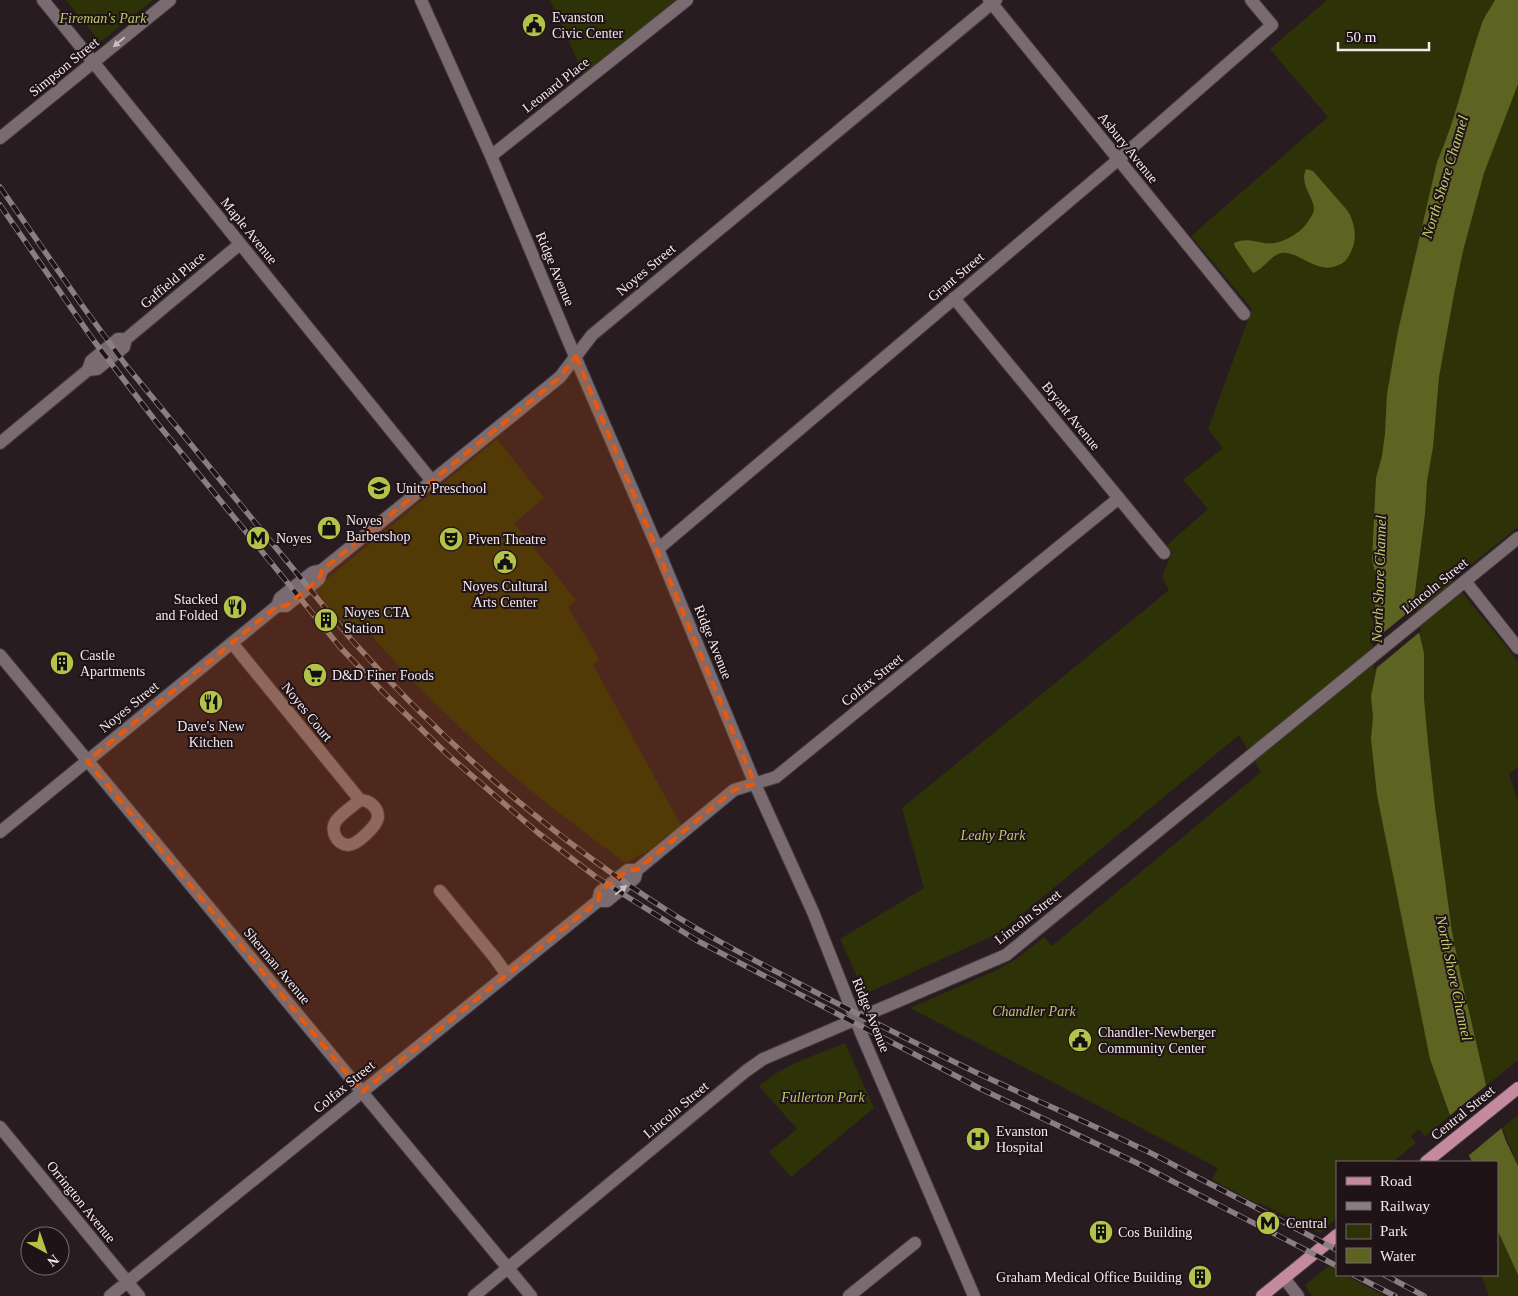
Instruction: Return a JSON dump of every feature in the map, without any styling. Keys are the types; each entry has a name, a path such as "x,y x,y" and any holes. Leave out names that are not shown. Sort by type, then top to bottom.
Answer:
{"main road":[{"name":"Central Street","path":"1427,1161 1516,1090"},
{"path":"1262,1296 1336,1237"}],"street":[{"name":"Maple Avenue","path":"43,0 432,481"},
{"name":"Simpson Street","path":"0,138 94,64 170,0"},
{"name":"Ridge Avenue","path":"422,0 491,156 658,549 755,784 813,912 856,1019 974,1296"},
{"name":"Leonard Place","path":"491,156 687,0"},
{"name":"Grant Street","path":"658,549 1119,159 1272,25 1251,0"},
{"name":"Asbury Avenue","path":"992,1 1244,314"},
{"name":"Noyes Street","path":"0,832 278,606 286,606 319,578 322,570 560,377 592,334 992,1"},
{"name":"Gaffield Place","path":"0,443 88,370 98,369 124,347 126,339 240,244"},
{"name":"Bryant Avenue","path":"954,298 1164,553"},
{"name":"Colfax Street","path":"110,1296 598,901 600,892 628,870 637,870 734,790 776,777 1119,498"},
{"name":"Lincoln Street","path":"474,1296 754,1065 1006,955 1518,538"},
{"path":"1465,581 1518,648"},
{"name":"Noyes Court","path":"232,643 360,800"},
{"name":"Sherman Avenue","path":"0,655 531,1296"},
{"path":"440,891 507,975"},
{"name":"Orrington Avenue","path":"0,1127 139,1296"},
{"path":"849,1296 915,1243"},
{"path":"1284,1278 1298,1296"}],"highlighted area":[{"path":"576,356 755,784 734,790 637,870 628,870 600,892 598,901 362,1092 87,761 277,606 286,606 319,579 322,570 560,377"}],"green space":[{"name":"Fireman's Park","path":"66,0 153,0 100,42"},
{"path":"550,0 678,0 584,75"},
{"path":"1327,0 1518,0 1518,527 1452,580 1518,661 1518,767 1509,774 1518,802 1518,1060 1425,1136 1419,1129 1411,1136 1416,1143 1394,1161 1336,1161 1336,1219 1320,1233 1212,1180 1218,1168 910,1008 999,969 1016,959 1044,937 1052,946 1261,772 1239,735 999,933 865,994 840,939 924,888 902,808 1169,590 1162,577 1172,552 1167,545 1208,509 1183,480 1223,448 1208,429 1252,309 1191,236 1328,117 1270,49"},
{"path":"497,439 544,498 514,523 576,600 568,607 599,659 593,665 681,825 650,850 625,863 503,767 431,699 364,627 354,635 316,591 328,578"},
{"name":"Fullerton Park","path":"845,1043 874,1108 791,1177 769,1152 797,1129 759,1086 789,1066"},
{"path":"1518,1115 1518,1166 1502,1128"},
{"path":"1498,1231 1518,1275 1518,1296 1489,1296 1481,1276 1498,1276"},
{"path":"1329,1266 1336,1270 1336,1276 1347,1276 1383,1296 1312,1296 1305,1285"}],"water":[{"name":"North Shore Channel","path":"1495,0 1518,0 1518,84 1484,173 1463,251 1454,294 1439,377 1433,447 1427,481 1425,514 1413,608 1424,653 1424,699 1428,743 1452,932 1486,1085 1506,1141 1518,1166 1518,1275 1498,1231 1498,1161 1472,1161 1450,1115 1430,1059 1377,795 1371,739 1373,717 1371,696 1377,667 1374,640 1376,576 1372,560 1376,478 1385,434 1387,394 1398,331 1437,162 1456,110 1476,40 1485,17"},
{"path":"1306,169 1313,171 1347,210 1355,233 1350,254 1342,263 1329,268 1314,265 1294,255 1281,253 1253,273 1234,243 1246,240 1277,243 1290,238 1306,225 1314,209 1305,186 1304,175"}],"pier":[{"path":"1416,606 1421,631 1374,670 1372,642"},
{"path":"1488,1084 1504,1126 1467,1157 1448,1117"}],"railway":[{"path":"0,187 125,364 350,638 424,716 503,789 545,823 631,887 690,925 734,950 994,1081 1150,1153 1336,1249"},
{"path":"0,205 94,341 157,423 340,647 448,755 537,832 596,877 696,940 981,1089 1139,1164 1336,1265"},
{"path":"1356,1276 1395,1296"},
{"path":"1387,1276 1424,1296"}],"place":[{"name":"Evanston Civic Center","path":"534,25"},
{"name":"Unity Preschool","path":"379,488"},
{"name":"Noyes Barbershop","path":"329,528"},
{"name":"Noyes","path":"258,538"},
{"name":"Piven Theatre","path":"451,539"},
{"name":"Noyes Cultural Arts Center","path":"505,562"},
{"name":"Stacked and Folded","path":"235,607"},
{"name":"Noyes CTA Station","path":"326,620"},
{"name":"Castle Apartments","path":"62,663"},
{"name":"D&D Finer Foods","path":"315,675"},
{"name":"Dave's New Kitchen","path":"211,702"},
{"name":"Chandler-Newberger Community Center","path":"1080,1040"},
{"name":"Evanston Hospital","path":"978,1139"},
{"name":"Central","path":"1268,1223"},
{"name":"Cos Building","path":"1101,1232"},
{"name":"Graham Medical Office Building","path":"1200,1277"}],"park label":[{"name":"Leahy Park","path":"993,835"},
{"name":"Chandler Park","path":"1034,1011"}]}
